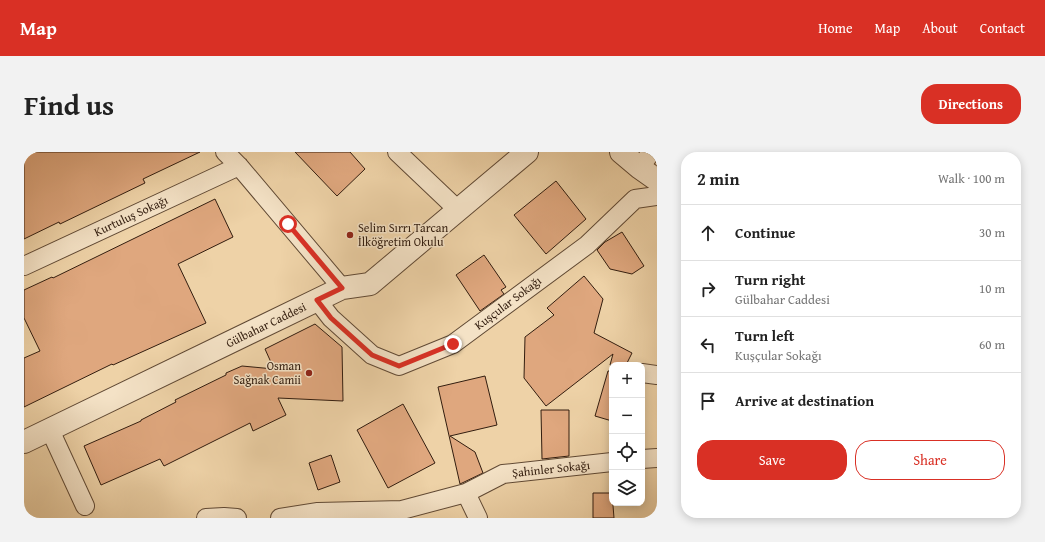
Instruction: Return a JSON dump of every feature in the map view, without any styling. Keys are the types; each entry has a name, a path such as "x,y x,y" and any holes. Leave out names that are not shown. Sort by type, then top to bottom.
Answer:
{"street":[{"path":"225,152 239,166 342,288"},
{"name":"Gülbahar Caddesi","path":"24,442 342,288 370,284 527,152"},
{"path":"622,152 646,164"},
{"path":"400,153 458,210"},
{"name":"Kurtuluş Sokağı","path":"24,266 239,166"},
{"name":"Kuşçular Sokağı","path":"317,300 331,318 372,355 399,366 453,344 587,245 635,199 657,196"},
{"path":"645,373 657,375"},
{"path":"50,430 85,506"},
{"path":"645,459 657,458"},
{"name":"Şahinler Sokağı","path":"280,518 318,512 402,510 466,493 503,474 609,462"},
{"path":"466,493 478,518"},
{"path":"206,518 237,518"}],"building":[{"path":"24,152 200,152 143,179 145,183 60,224 59,222 24,239"},
{"path":"295,152 350,152 365,169 337,196"},
{"path":"556,181 586,219 546,254 514,215"},
{"path":"215,199 233,237 178,264 206,323 113,365 112,364 24,407 24,358 40,351 24,318 24,290 52,277 53,278"},
{"path":"622,232 644,266 632,274 610,269 597,250 605,242"},
{"path":"484,255 506,287 501,290 504,294 480,311 456,275"},
{"path":"584,276 603,299 594,333 632,353 628,362 611,362 613,354 546,406 524,378 525,337 554,315 547,308"},
{"path":"315,324 342,347 343,401 278,398 286,415 253,431 250,423 164,466 160,459 101,485 84,446 141,421 176,402 175,400 242,366 274,369 265,349"},
{"path":"608,371 609,371 609,420 595,416"},
{"path":"485,376 497,425 450,436 475,452 483,473 460,484 438,387"},
{"path":"403,404 435,463 388,488 357,430"},
{"path":"541,410 569,410 569,456 542,459"},
{"path":"331,455 340,482 318,490 309,463"},
{"path":"593,493 609,493 609,506 613,506 614,518 593,518"}],"place":[{"name":"Selim Sırrı Tarcan İlköğretim Okulu","path":"350,235"},
{"name":"Osman Sağnak Camii","path":"309,373"}],"route":[{"path":"288,224 342,288 317,300 331,318 372,355 399,366 453,344"}]}
